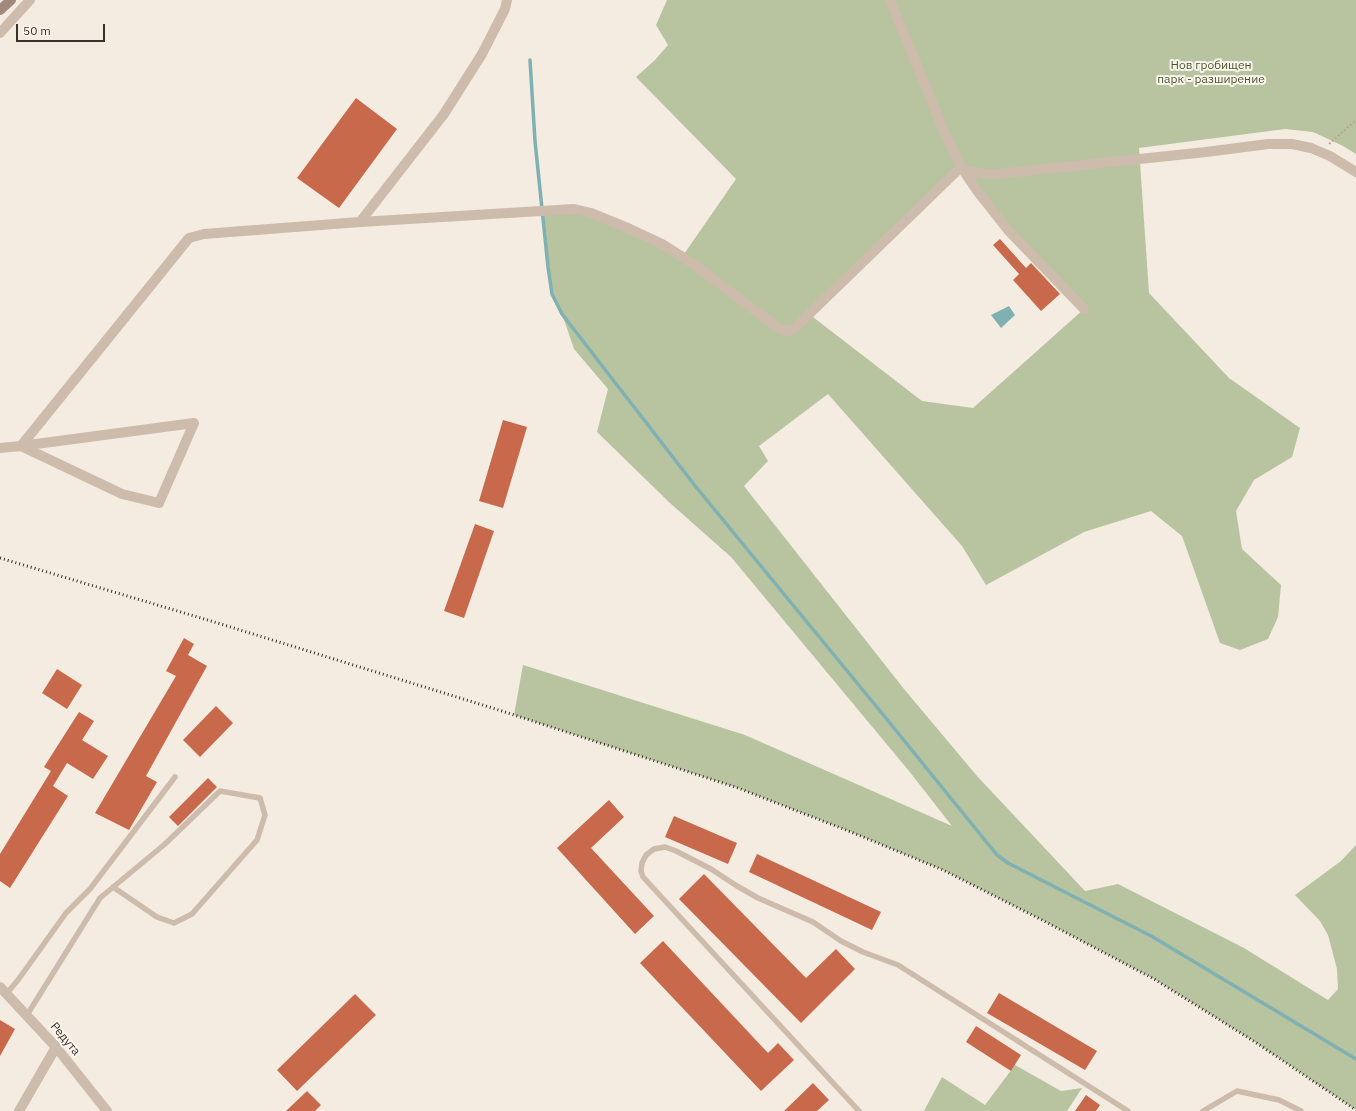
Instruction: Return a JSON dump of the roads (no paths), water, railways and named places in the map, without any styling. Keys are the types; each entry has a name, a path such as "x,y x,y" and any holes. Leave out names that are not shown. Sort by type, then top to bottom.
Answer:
{"street":[{"path":"0,33 30,0"},
{"path":"360,222 444,114 482,54 505,9 507,0"},
{"path":"890,0 946,136 961,167 978,192 1008,230 1084,309"},
{"path":"961,167 968,171 977,173 998,174 1268,144 1292,144 1311,148 1330,156 1356,172"},
{"path":"21,446 189,238 204,234 360,222 574,209 591,213 662,244 692,264 777,327 785,331 792,330 800,323 961,167"},
{"path":"0,448 194,424 159,503 122,494 21,446"},
{"name":"Редута","path":"3,990 56,1047 107,1111"},
{"path":"19,1111 56,1047"}],"lane":[{"path":"3,990 18,980 66,913 90,889 176,776"},
{"path":"27,1015 100,898 113,887 165,844 220,791 260,798 265,815 256,840 192,914 174,923 157,917 113,887"},
{"path":"859,1111 643,876 641,871 642,863 646,855 654,849 660,848 676,851 712,869 758,898 813,922 841,941 863,952 898,965 1128,1111"},
{"path":"1203,1111 1237,1091 1279,1100 1301,1111"}],"water":[{"path":"1009,306 1015,315 1001,328 991,315"}],"waterway":[{"path":"530,60 535,141 548,267 552,294 562,314 696,487 997,855 1008,863 1153,937 1356,1059"}],"railway":[{"path":"0,558 211,621 502,711 738,788 851,832 943,870 1154,979 1255,1042 1356,1110"}],"park label":[{"name":"Нов гробищен парк - разширение","path":"1211,73"}]}
